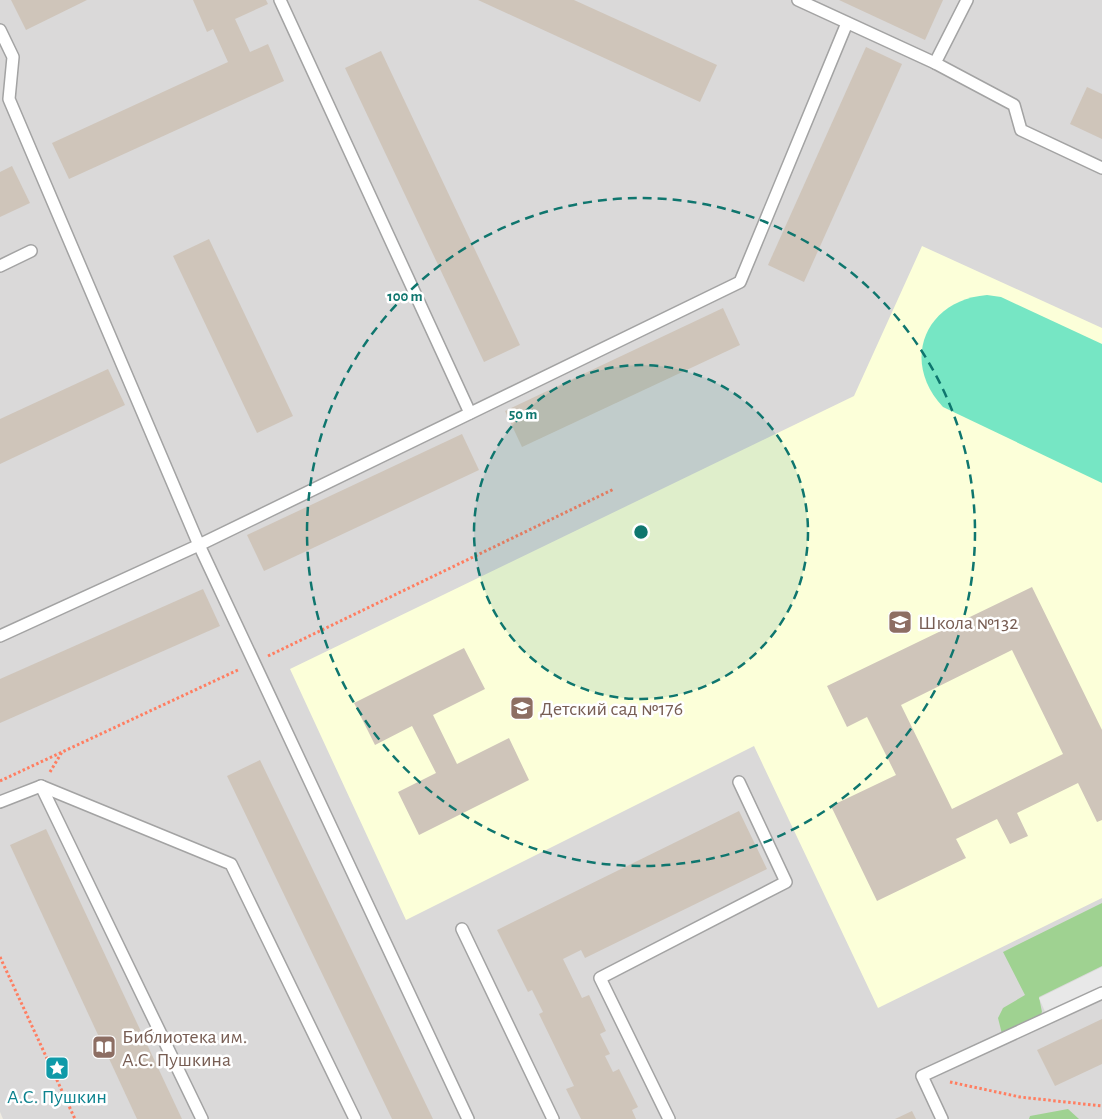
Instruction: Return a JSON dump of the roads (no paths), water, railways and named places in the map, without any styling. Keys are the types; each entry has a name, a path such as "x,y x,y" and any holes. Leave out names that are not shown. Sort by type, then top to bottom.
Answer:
{"lane":[{"path":"280,0 470,413"},
{"path":"798,0 935,63 1014,105 1021,130 1102,168"},
{"path":"935,63 967,0"},
{"path":"0,636 199,545 740,282 847,23"},
{"path":"0,30 13,57 9,99 199,545 468,1119"},
{"path":"0,266 31,251"},
{"path":"669,1119 600,978 786,882 740,782"},
{"path":"0,802 41,786 231,864 355,1119"},
{"path":"41,786 202,1119"},
{"path":"462,929 552,1119"},
{"path":"942,1119 922,1076 1102,993"}],"place":[{"name":"Школа №132","path":"900,622"},
{"name":"Детский сад №176","path":"522,708"},
{"name":"Библиотека им. А.С. Пушкина","path":"104,1047"},
{"name":"А.С. Пушкин","path":"57,1068"}]}
